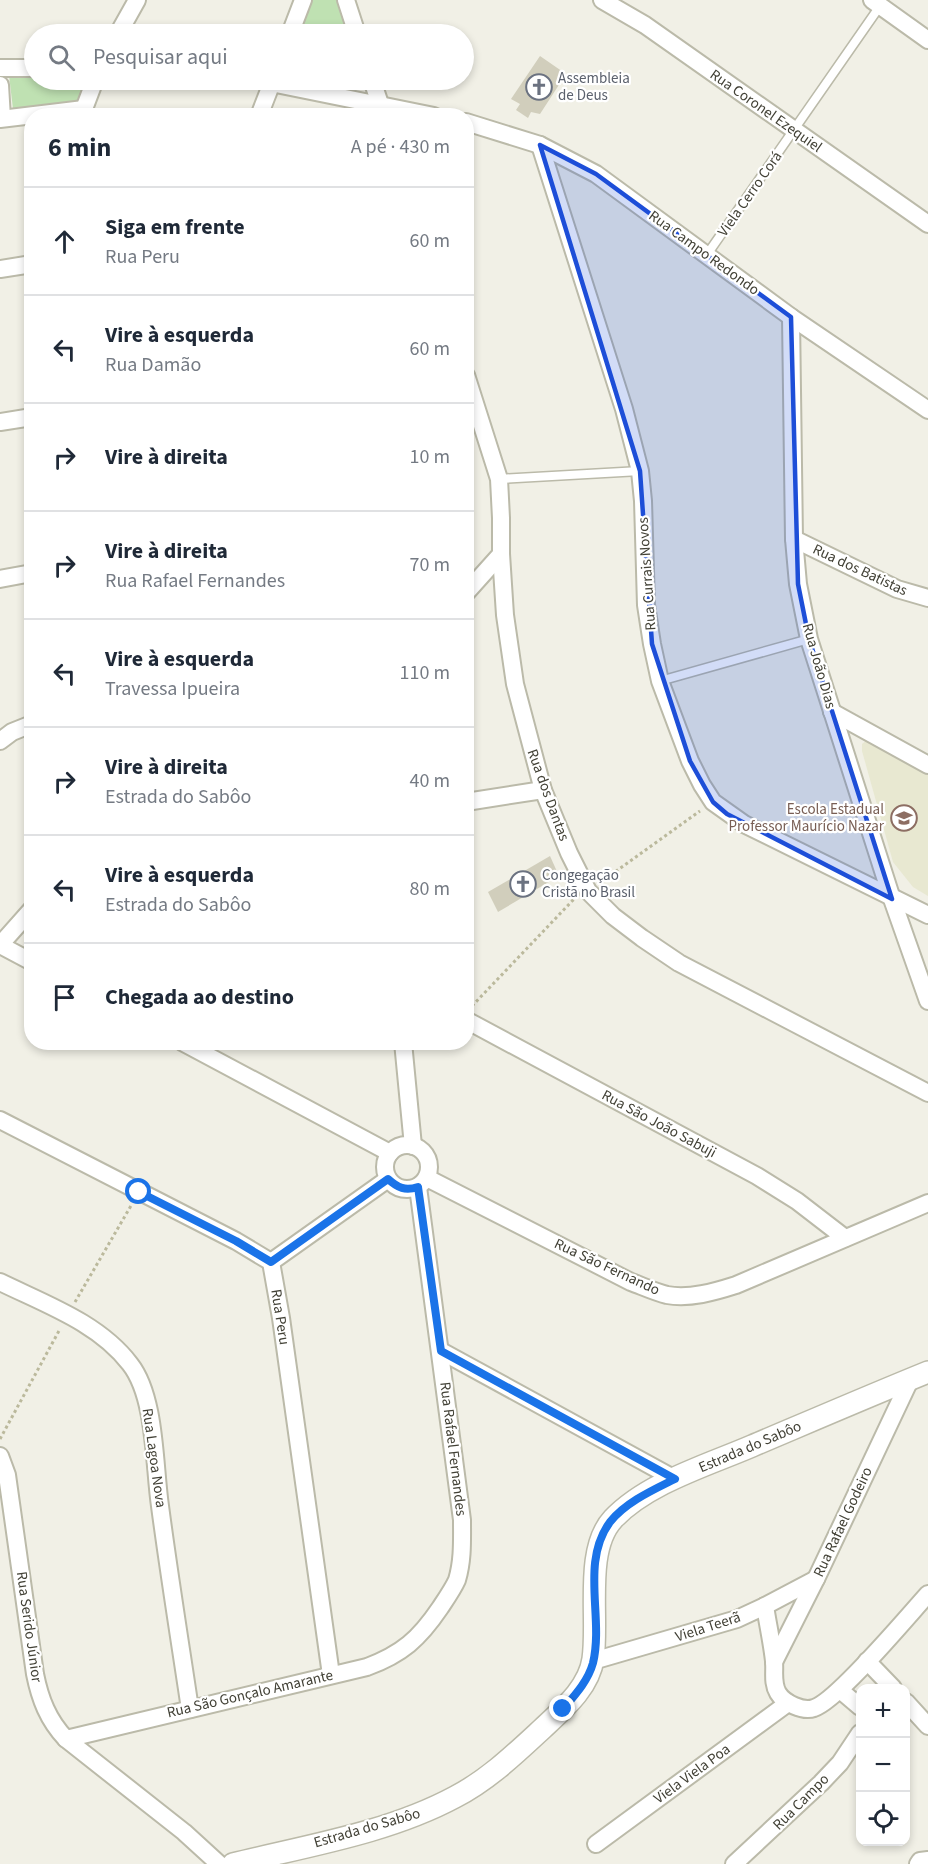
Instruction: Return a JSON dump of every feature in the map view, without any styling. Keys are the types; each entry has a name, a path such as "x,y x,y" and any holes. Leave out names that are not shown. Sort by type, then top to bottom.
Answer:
{"street":[{"path":"124,24 137,0"},
{"path":"294,24 303,0"},
{"path":"346,0 354,24"},
{"name":"Rua Coronel Ezequiel","path":"602,0 645,25 928,224"},
{"path":"876,3 928,40"},
{"path":"0,68 24,68"},
{"path":"0,85 1,119 24,117"},
{"path":"85,108 92,90"},
{"path":"262,108 269,90"},
{"path":"306,90 374,108"},
{"path":"375,90 381,108"},
{"name":"Rua Campo Redondo","path":"474,124 540,145 596,174 706,256 928,409"},
{"name":"Rua Currais Novos","path":"540,145 624,409 640,471 646,605 652,644 660,681 690,761 702,785 713,802 744,824 928,915"},
{"path":"0,269 24,265"},
{"name":"Rua João Dias","path":"791,316 794,538 798,584 809,639 892,899 928,1001"},
{"name":"Rua dos Dantas","path":"474,400 499,479 505,615 515,684 543,790 569,853 588,891 613,916 679,963 928,1093"},
{"path":"0,422 24,418"},
{"name":"Rua dos Batistas","path":"794,538 897,589 928,598"},
{"path":"474,584 501,554"},
{"path":"0,579 24,574"},
{"path":"832,712 928,765"},
{"path":"0,741 12,732 24,727"},
{"path":"474,801 543,790"},
{"path":"24,918 0,945 24,958"},
{"name":"Rua São João Sabuji","path":"474,1024 757,1176 796,1201 845,1238"},
{"path":"197,1050 390,1154"},
{"path":"403,1050 413,1146"},
{"path":"0,1120 236,1241 271,1262 388,1179"},
{"path":"400,1146 413,1146 428,1159 429,1172 422,1182 404,1189 397,1187 388,1179 385,1168 390,1154 400,1146"},
{"name":"Rua São Fernando","path":"422,1182 631,1282 666,1295 684,1296 712,1293 736,1285 928,1203"},
{"name":"Rua Rafael Fernandes","path":"422,1182 462,1520 462,1555 456,1580 425,1630"},
{"name":"Rua Peru","path":"271,1262 281,1318 331,1675"},
{"name":"Rua Lagoa Nova","path":"0,1282 68,1315 91,1330 114,1348 130,1365 143,1386 150,1418 160,1504 190,1709"},
{"path":"441,1351 675,1479"},
{"name":"Estrada do Sabôo","path":"233,1864 377,1828 419,1814 456,1797 493,1773 563,1709 580,1689 593,1661 597,1551 603,1534 612,1520 627,1506 675,1479 919,1376"},
{"name":"Rua Rafael Godeiro","path":"774,1662 919,1376"},
{"name":"Rua Serido Júnior","path":"0,1456 39,1694 55,1727 66,1739 183,1832 219,1864"},
{"name":"Viela Teerã","path":"593,1661 737,1619 816,1579"},
{"path":"765,1606 774,1662 774,1683 778,1694 788,1703 809,1709 816,1708 840,1690 928,1594"},
{"name":"Rua São Gonçalo Amarante","path":"66,1739 367,1667 390,1659 425,1630"},
{"path":"867,1661 888,1684"},
{"path":"840,1690 856,1703"},
{"name":"Viela Viela Poa","path":"596,1844 788,1703"},
{"path":"910,1706 928,1726"},
{"name":"Rua Campo","path":"734,1864 821,1783 840,1763 858,1738"},
{"path":"918,1864 920,1861 928,1860"}],"lane":[{"name":"Viela Cerro Corá","path":"706,256 794,131 876,3"},
{"path":"499,479 640,471"},
{"path":"660,681 809,639"}],"path":[{"path":"474,1004 574,899 713,802"}],"highlighted area":[{"path":"540,145 596,174 791,317 798,584 809,639 892,899 727,814 713,802 690,761 652,644 640,471"}],"shaded area":[{"name":"Escola Estadual Professor Maurício Nazar","path":"867,740 928,773 928,896 913,887 893,862 862,751 862,744"}],"green space":[{"path":"308,0 340,0 348,24 300,24"},
{"path":"9,75 24,76 24,90 83,90 79,102 13,109"}],"building":[{"name":"Assembleia de Deus","path":"540,56 566,74 540,114 531,112 528,118 516,110 520,104 511,99"},
{"name":"Congegação Cristã no Brasil","path":"550,856 559,876 498,912 488,892"}],"place":[{"name":"Assembleia de Deus","path":"539,87"},
{"name":"Escola Estadual Professor Maurício Nazar","path":"904,818"},
{"name":"Congegação Cristã no Brasil","path":"523,884"}],"route":[{"path":"139,1192 236,1241 271,1262 388,1179 397,1187 404,1189 418,1187 441,1351 675,1479 627,1506 612,1520 603,1534 597,1551 594,1584 596,1621 593,1661 580,1689 563,1709"}]}
